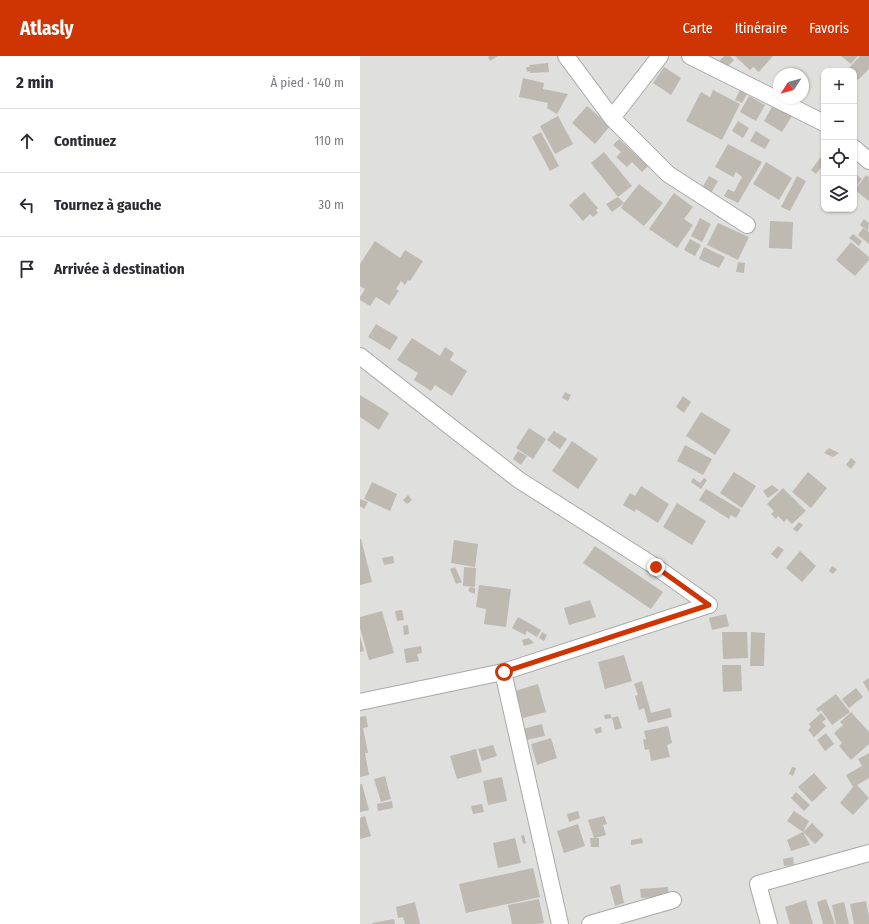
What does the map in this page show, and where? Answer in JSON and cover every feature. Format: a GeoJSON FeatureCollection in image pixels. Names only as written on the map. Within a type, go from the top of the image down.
{"type":"FeatureCollection","features":[{"type":"Feature","properties":{"kind":"street"},"geometry":{"type":"LineString","coordinates":[[566,56],[612,118],[668,174],[747,225]]}},
{"type":"Feature","properties":{"kind":"street"},"geometry":{"type":"LineString","coordinates":[[612,118],[660,56]]}},
{"type":"Feature","properties":{"kind":"street"},"geometry":{"type":"LineString","coordinates":[[690,56],[821,122]]}},
{"type":"Feature","properties":{"kind":"street"},"geometry":{"type":"LineString","coordinates":[[857,151],[869,161]]}},
{"type":"Feature","properties":{"kind":"street"},"geometry":{"type":"LineString","coordinates":[[360,356],[519,480],[656,567],[709,605],[504,672],[360,702]]}},
{"type":"Feature","properties":{"kind":"street"},"geometry":{"type":"LineString","coordinates":[[504,672],[560,924]]}},
{"type":"Feature","properties":{"kind":"street"},"geometry":{"type":"LineString","coordinates":[[769,924],[758,884],[869,853]]}},
{"type":"Feature","properties":{"kind":"street"},"geometry":{"type":"LineString","coordinates":[[590,924],[673,900]]}},
{"type":"Feature","properties":{"kind":"shaded area"},"geometry":{"type":"Polygon","coordinates":[[[360,56],[869,56],[869,924],[360,924],[360,56]]]}},
{"type":"Feature","properties":{"kind":"building"},"geometry":{"type":"Polygon","coordinates":[[[489,56],[498,56],[490,61],[489,56]]]}},
{"type":"Feature","properties":{"kind":"building"},"geometry":{"type":"Polygon","coordinates":[[[724,56],[730,56],[734,60],[727,67],[717,63],[724,56]]]}},
{"type":"Feature","properties":{"kind":"building"},"geometry":{"type":"Polygon","coordinates":[[[735,56],[773,56],[759,72],[753,67],[750,70],[735,56]]]}},
{"type":"Feature","properties":{"kind":"building"},"geometry":{"type":"Polygon","coordinates":[[[841,56],[858,56],[851,64],[841,56]]]}},
{"type":"Feature","properties":{"kind":"building"},"geometry":{"type":"Polygon","coordinates":[[[860,56],[869,56],[869,69],[858,80],[857,68],[849,68],[860,56]]]}},
{"type":"Feature","properties":{"kind":"building"},"geometry":{"type":"Polygon","coordinates":[[[548,63],[549,72],[527,72],[526,67],[530,67],[529,65],[548,63]]]}},
{"type":"Feature","properties":{"kind":"building"},"geometry":{"type":"Polygon","coordinates":[[[664,67],[681,78],[671,95],[653,83],[664,67]]]}},
{"type":"Feature","properties":{"kind":"building"},"geometry":{"type":"Polygon","coordinates":[[[523,78],[544,83],[543,89],[568,94],[557,114],[547,108],[548,103],[519,97],[523,78]]]}},
{"type":"Feature","properties":{"kind":"building"},"geometry":{"type":"Polygon","coordinates":[[[713,90],[740,104],[722,140],[686,121],[701,92],[710,97],[713,90]]]}},
{"type":"Feature","properties":{"kind":"building"},"geometry":{"type":"Polygon","coordinates":[[[740,90],[747,94],[742,103],[735,100],[740,90]]]}},
{"type":"Feature","properties":{"kind":"building"},"geometry":{"type":"Polygon","coordinates":[[[749,96],[765,105],[756,121],[740,112],[749,96]]]}},
{"type":"Feature","properties":{"kind":"building"},"geometry":{"type":"Polygon","coordinates":[[[773,105],[792,116],[782,132],[764,121],[773,105]]]}},
{"type":"Feature","properties":{"kind":"building"},"geometry":{"type":"Polygon","coordinates":[[[587,106],[610,126],[595,144],[572,123],[587,106]]]}},
{"type":"Feature","properties":{"kind":"building"},"geometry":{"type":"Polygon","coordinates":[[[558,116],[573,144],[555,154],[540,126],[558,116]]]}},
{"type":"Feature","properties":{"kind":"building"},"geometry":{"type":"Polygon","coordinates":[[[738,121],[749,128],[743,138],[732,131],[738,121]]]}},
{"type":"Feature","properties":{"kind":"building"},"geometry":{"type":"Polygon","coordinates":[[[756,131],[770,140],[765,149],[750,141],[756,131]]]}},
{"type":"Feature","properties":{"kind":"building"},"geometry":{"type":"Polygon","coordinates":[[[541,132],[559,166],[550,171],[532,137],[541,132]]]}},
{"type":"Feature","properties":{"kind":"building"},"geometry":{"type":"Polygon","coordinates":[[[619,139],[648,166],[642,172],[632,162],[627,167],[616,157],[621,152],[613,145],[619,139]]]}},
{"type":"Feature","properties":{"kind":"building"},"geometry":{"type":"Polygon","coordinates":[[[728,144],[762,162],[738,203],[724,196],[728,189],[734,192],[742,177],[736,172],[733,177],[715,167],[728,144]]]}},
{"type":"Feature","properties":{"kind":"building"},"geometry":{"type":"Polygon","coordinates":[[[604,152],[632,186],[618,197],[591,163],[604,152]]]}},
{"type":"Feature","properties":{"kind":"building"},"geometry":{"type":"Polygon","coordinates":[[[821,157],[821,167],[816,174],[811,170],[821,157]]]}},
{"type":"Feature","properties":{"kind":"building"},"geometry":{"type":"Polygon","coordinates":[[[766,162],[792,178],[779,200],[753,184],[766,162]]]}},
{"type":"Feature","properties":{"kind":"building"},"geometry":{"type":"Polygon","coordinates":[[[857,175],[862,179],[857,185],[857,175]]]}},
{"type":"Feature","properties":{"kind":"building"},"geometry":{"type":"Polygon","coordinates":[[[866,175],[869,177],[869,201],[857,192],[857,187],[866,175]]]}},
{"type":"Feature","properties":{"kind":"building"},"geometry":{"type":"Polygon","coordinates":[[[709,176],[718,181],[711,193],[702,188],[709,176]]]}},
{"type":"Feature","properties":{"kind":"building"},"geometry":{"type":"Polygon","coordinates":[[[797,176],[806,181],[790,211],[781,207],[797,176]]]}},
{"type":"Feature","properties":{"kind":"building"},"geometry":{"type":"Polygon","coordinates":[[[639,184],[663,203],[644,226],[621,208],[639,184]]]}},
{"type":"Feature","properties":{"kind":"building"},"geometry":{"type":"Polygon","coordinates":[[[584,192],[598,208],[596,210],[598,213],[593,217],[590,214],[583,221],[569,205],[584,192]]]}},
{"type":"Feature","properties":{"kind":"building"},"geometry":{"type":"Polygon","coordinates":[[[674,193],[693,207],[684,219],[693,225],[677,248],[649,229],[674,193]]]}},
{"type":"Feature","properties":{"kind":"building"},"geometry":{"type":"Polygon","coordinates":[[[618,197],[624,203],[612,212],[606,204],[618,197]]]}},
{"type":"Feature","properties":{"kind":"building"},"geometry":{"type":"Polygon","coordinates":[[[700,218],[711,224],[702,242],[691,236],[700,218]]]}},
{"type":"Feature","properties":{"kind":"building"},"geometry":{"type":"Polygon","coordinates":[[[864,219],[869,223],[868,231],[860,225],[864,219]]]}},
{"type":"Feature","properties":{"kind":"building"},"geometry":{"type":"Polygon","coordinates":[[[770,221],[793,222],[792,249],[769,248],[770,221]]]}},
{"type":"Feature","properties":{"kind":"building"},"geometry":{"type":"Polygon","coordinates":[[[718,223],[749,237],[738,260],[707,245],[718,223]]]}},
{"type":"Feature","properties":{"kind":"building"},"geometry":{"type":"Polygon","coordinates":[[[863,228],[869,232],[869,244],[858,235],[863,228]]]}},
{"type":"Feature","properties":{"kind":"building"},"geometry":{"type":"Polygon","coordinates":[[[853,234],[862,241],[859,246],[849,238],[853,234]]]}},
{"type":"Feature","properties":{"kind":"building"},"geometry":{"type":"Polygon","coordinates":[[[690,239],[701,245],[695,256],[684,250],[690,239]]]}},
{"type":"Feature","properties":{"kind":"building"},"geometry":{"type":"Polygon","coordinates":[[[375,241],[400,258],[405,250],[423,261],[410,281],[408,280],[405,285],[401,281],[396,289],[399,291],[389,305],[376,297],[370,306],[360,300],[360,297],[365,289],[360,286],[360,264],[375,241]]]}},
{"type":"Feature","properties":{"kind":"building"},"geometry":{"type":"Polygon","coordinates":[[[851,242],[869,257],[869,260],[855,276],[836,260],[851,242]]]}},
{"type":"Feature","properties":{"kind":"building"},"geometry":{"type":"Polygon","coordinates":[[[704,247],[725,257],[719,268],[699,259],[704,247]]]}},
{"type":"Feature","properties":{"kind":"building"},"geometry":{"type":"Polygon","coordinates":[[[738,262],[745,263],[744,273],[736,272],[738,262]]]}},
{"type":"Feature","properties":{"kind":"building"},"geometry":{"type":"Polygon","coordinates":[[[376,324],[398,337],[390,350],[368,337],[376,324]]]}},
{"type":"Feature","properties":{"kind":"building"},"geometry":{"type":"Polygon","coordinates":[[[412,338],[440,356],[445,347],[454,353],[450,360],[467,371],[452,396],[435,385],[431,391],[414,380],[418,373],[397,360],[412,338]]]}},
{"type":"Feature","properties":{"kind":"building"},"geometry":{"type":"Polygon","coordinates":[[[565,392],[571,395],[568,401],[562,398],[565,392]]]}},
{"type":"Feature","properties":{"kind":"building"},"geometry":{"type":"Polygon","coordinates":[[[360,395],[389,413],[379,430],[360,417],[360,395]]]}},
{"type":"Feature","properties":{"kind":"building"},"geometry":{"type":"Polygon","coordinates":[[[683,396],[691,402],[684,413],[676,407],[683,396]]]}},
{"type":"Feature","properties":{"kind":"building"},"geometry":{"type":"Polygon","coordinates":[[[701,412],[731,430],[715,455],[686,436],[701,412]]]}},
{"type":"Feature","properties":{"kind":"building"},"geometry":{"type":"Polygon","coordinates":[[[529,428],[546,439],[533,459],[516,448],[529,428]]]}},
{"type":"Feature","properties":{"kind":"building"},"geometry":{"type":"Polygon","coordinates":[[[554,431],[567,439],[560,449],[547,440],[554,431]]]}},
{"type":"Feature","properties":{"kind":"building"},"geometry":{"type":"Polygon","coordinates":[[[572,441],[598,459],[578,489],[552,471],[572,441]]]}},
{"type":"Feature","properties":{"kind":"building"},"geometry":{"type":"Polygon","coordinates":[[[685,445],[712,459],[703,475],[677,461],[685,445]]]}},
{"type":"Feature","properties":{"kind":"building"},"geometry":{"type":"Polygon","coordinates":[[[829,448],[839,453],[833,457],[824,453],[829,448]]]}},
{"type":"Feature","properties":{"kind":"building"},"geometry":{"type":"Polygon","coordinates":[[[518,451],[527,456],[521,465],[513,459],[518,451]]]}},
{"type":"Feature","properties":{"kind":"building"},"geometry":{"type":"Polygon","coordinates":[[[851,458],[856,462],[851,469],[846,465],[851,458]]]}},
{"type":"Feature","properties":{"kind":"building"},"geometry":{"type":"Polygon","coordinates":[[[734,472],[756,486],[742,508],[720,493],[734,472]]]}},
{"type":"Feature","properties":{"kind":"building"},"geometry":{"type":"Polygon","coordinates":[[[808,472],[827,488],[811,508],[792,492],[808,472]]]}},
{"type":"Feature","properties":{"kind":"building"},"geometry":{"type":"Polygon","coordinates":[[[693,478],[700,483],[704,478],[707,480],[701,489],[691,482],[693,478]]]}},
{"type":"Feature","properties":{"kind":"building"},"geometry":{"type":"Polygon","coordinates":[[[372,482],[397,494],[390,511],[364,499],[372,482]]]}},
{"type":"Feature","properties":{"kind":"building"},"geometry":{"type":"Polygon","coordinates":[[[772,485],[779,490],[768,498],[763,491],[772,485]]]}},
{"type":"Feature","properties":{"kind":"building"},"geometry":{"type":"Polygon","coordinates":[[[641,486],[669,504],[658,523],[636,509],[635,512],[623,505],[630,493],[635,496],[641,486]]]}},
{"type":"Feature","properties":{"kind":"building"},"geometry":{"type":"Polygon","coordinates":[[[783,488],[806,511],[792,524],[787,519],[784,522],[778,516],[776,519],[771,514],[774,511],[767,504],[783,488]]]}},
{"type":"Feature","properties":{"kind":"building"},"geometry":{"type":"Polygon","coordinates":[[[706,489],[741,510],[736,518],[731,515],[729,519],[699,500],[706,489]]]}},
{"type":"Feature","properties":{"kind":"building"},"geometry":{"type":"Polygon","coordinates":[[[408,495],[412,500],[407,504],[403,500],[408,495]]]}},
{"type":"Feature","properties":{"kind":"building"},"geometry":{"type":"Polygon","coordinates":[[[360,499],[368,502],[364,509],[360,506],[360,499]]]}},
{"type":"Feature","properties":{"kind":"building"},"geometry":{"type":"Polygon","coordinates":[[[677,503],[706,521],[692,545],[663,527],[677,503]]]}},
{"type":"Feature","properties":{"kind":"building"},"geometry":{"type":"Polygon","coordinates":[[[799,522],[803,525],[797,532],[793,529],[799,522]]]}},
{"type":"Feature","properties":{"kind":"building"},"geometry":{"type":"Polygon","coordinates":[[[360,539],[372,582],[360,585],[360,539]]]}},
{"type":"Feature","properties":{"kind":"building"},"geometry":{"type":"Polygon","coordinates":[[[454,540],[478,544],[475,567],[451,563],[454,540]]]}},
{"type":"Feature","properties":{"kind":"building"},"geometry":{"type":"Polygon","coordinates":[[[595,546],[663,592],[651,609],[583,563],[595,546]]]}},
{"type":"Feature","properties":{"kind":"building"},"geometry":{"type":"Polygon","coordinates":[[[778,546],[784,550],[777,559],[771,554],[778,546]]]}},
{"type":"Feature","properties":{"kind":"building"},"geometry":{"type":"Polygon","coordinates":[[[800,551],[816,566],[802,582],[786,568],[800,551]]]}},
{"type":"Feature","properties":{"kind":"building"},"geometry":{"type":"Polygon","coordinates":[[[393,556],[394,563],[384,565],[382,558],[393,556]]]}},
{"type":"Feature","properties":{"kind":"building"},"geometry":{"type":"Polygon","coordinates":[[[832,566],[837,569],[833,574],[829,571],[832,566]]]}},
{"type":"Feature","properties":{"kind":"building"},"geometry":{"type":"Polygon","coordinates":[[[455,567],[462,582],[456,584],[450,569],[455,567]]]}},
{"type":"Feature","properties":{"kind":"building"},"geometry":{"type":"Polygon","coordinates":[[[464,567],[476,568],[475,587],[463,586],[464,567]]]}},
{"type":"Feature","properties":{"kind":"building"},"geometry":{"type":"Polygon","coordinates":[[[479,585],[511,589],[506,627],[484,624],[486,609],[476,607],[479,585]]]}},
{"type":"Feature","properties":{"kind":"building"},"geometry":{"type":"Polygon","coordinates":[[[470,587],[475,588],[475,594],[468,591],[470,587]]]}},
{"type":"Feature","properties":{"kind":"building"},"geometry":{"type":"Polygon","coordinates":[[[590,600],[596,617],[569,625],[564,608],[590,600]]]}},
{"type":"Feature","properties":{"kind":"building"},"geometry":{"type":"Polygon","coordinates":[[[402,610],[404,620],[397,621],[395,611],[402,610]]]}},
{"type":"Feature","properties":{"kind":"building"},"geometry":{"type":"Polygon","coordinates":[[[382,611],[394,653],[369,660],[360,628],[360,617],[382,611]]]}},
{"type":"Feature","properties":{"kind":"building"},"geometry":{"type":"Polygon","coordinates":[[[726,614],[729,626],[712,630],[709,618],[726,614]]]}},
{"type":"Feature","properties":{"kind":"building"},"geometry":{"type":"Polygon","coordinates":[[[518,617],[541,630],[537,637],[527,631],[525,635],[512,628],[518,617]]]}},
{"type":"Feature","properties":{"kind":"building"},"geometry":{"type":"Polygon","coordinates":[[[408,625],[409,634],[404,635],[403,626],[408,625]]]}},
{"type":"Feature","properties":{"kind":"building"},"geometry":{"type":"Polygon","coordinates":[[[542,632],[547,635],[544,641],[539,638],[542,632]]]}},
{"type":"Feature","properties":{"kind":"building"},"geometry":{"type":"Polygon","coordinates":[[[722,632],[747,632],[748,658],[723,659],[722,632]]]}},
{"type":"Feature","properties":{"kind":"building"},"geometry":{"type":"Polygon","coordinates":[[[751,632],[765,633],[764,666],[750,666],[751,632]]]}},
{"type":"Feature","properties":{"kind":"building"},"geometry":{"type":"Polygon","coordinates":[[[360,636],[364,651],[360,652],[360,636]]]}},
{"type":"Feature","properties":{"kind":"building"},"geometry":{"type":"Polygon","coordinates":[[[529,638],[534,643],[524,646],[522,640],[529,638]]]}},
{"type":"Feature","properties":{"kind":"building"},"geometry":{"type":"Polygon","coordinates":[[[421,646],[422,653],[417,654],[419,661],[406,663],[404,649],[421,646]]]}},
{"type":"Feature","properties":{"kind":"building"},"geometry":{"type":"Polygon","coordinates":[[[624,655],[632,681],[605,689],[598,662],[624,655]]]}},
{"type":"Feature","properties":{"kind":"building"},"geometry":{"type":"Polygon","coordinates":[[[722,665],[741,665],[742,691],[723,692],[722,665]]]}},
{"type":"Feature","properties":{"kind":"building"},"geometry":{"type":"Polygon","coordinates":[[[869,678],[869,692],[863,682],[869,678]]]}},
{"type":"Feature","properties":{"kind":"building"},"geometry":{"type":"Polygon","coordinates":[[[642,681],[651,713],[670,708],[672,717],[648,723],[644,708],[639,710],[635,696],[638,695],[634,684],[642,681]]]}},
{"type":"Feature","properties":{"kind":"building"},"geometry":{"type":"Polygon","coordinates":[[[538,684],[546,712],[523,718],[515,691],[538,684]]]}},
{"type":"Feature","properties":{"kind":"building"},"geometry":{"type":"Polygon","coordinates":[[[856,688],[863,697],[849,708],[842,699],[856,688]]]}},
{"type":"Feature","properties":{"kind":"building"},"geometry":{"type":"Polygon","coordinates":[[[836,694],[850,712],[832,725],[821,710],[818,712],[816,709],[836,694]]]}},
{"type":"Feature","properties":{"kind":"building"},"geometry":{"type":"Polygon","coordinates":[[[851,712],[869,732],[869,744],[851,760],[839,746],[842,743],[834,733],[843,725],[840,722],[851,712]]]}},
{"type":"Feature","properties":{"kind":"building"},"geometry":{"type":"Polygon","coordinates":[[[821,713],[826,719],[822,722],[826,726],[814,737],[808,730],[811,727],[809,724],[821,713]]]}},
{"type":"Feature","properties":{"kind":"building"},"geometry":{"type":"Polygon","coordinates":[[[610,714],[612,718],[605,719],[604,715],[610,714]]]}},
{"type":"Feature","properties":{"kind":"building"},"geometry":{"type":"Polygon","coordinates":[[[366,716],[368,727],[363,728],[368,753],[365,753],[369,775],[360,777],[360,717],[366,716]]]}},
{"type":"Feature","properties":{"kind":"building"},"geometry":{"type":"Polygon","coordinates":[[[618,716],[622,728],[615,730],[612,718],[618,716]]]}},
{"type":"Feature","properties":{"kind":"building"},"geometry":{"type":"Polygon","coordinates":[[[542,724],[545,736],[521,741],[519,730],[542,724]]]}},
{"type":"Feature","properties":{"kind":"building"},"geometry":{"type":"Polygon","coordinates":[[[668,726],[672,743],[667,745],[670,757],[651,761],[649,749],[645,750],[643,740],[646,739],[644,731],[668,726]]]}},
{"type":"Feature","properties":{"kind":"building"},"geometry":{"type":"Polygon","coordinates":[[[601,727],[602,732],[596,734],[594,729],[601,727]]]}},
{"type":"Feature","properties":{"kind":"building"},"geometry":{"type":"Polygon","coordinates":[[[826,733],[834,744],[825,751],[817,740],[826,733]]]}},
{"type":"Feature","properties":{"kind":"building"},"geometry":{"type":"Polygon","coordinates":[[[551,738],[557,758],[537,765],[531,744],[551,738]]]}},
{"type":"Feature","properties":{"kind":"building"},"geometry":{"type":"Polygon","coordinates":[[[493,745],[497,756],[482,761],[478,749],[493,745]]]}},
{"type":"Feature","properties":{"kind":"building"},"geometry":{"type":"Polygon","coordinates":[[[476,749],[482,772],[457,779],[450,756],[476,749]]]}},
{"type":"Feature","properties":{"kind":"building"},"geometry":{"type":"Polygon","coordinates":[[[869,753],[869,778],[857,785],[869,798],[853,815],[840,803],[853,787],[846,775],[862,766],[858,759],[869,753]]]}},
{"type":"Feature","properties":{"kind":"building"},"geometry":{"type":"Polygon","coordinates":[[[792,767],[796,768],[793,776],[789,774],[792,767]]]}},
{"type":"Feature","properties":{"kind":"building"},"geometry":{"type":"Polygon","coordinates":[[[814,773],[827,788],[812,802],[798,787],[814,773]]]}},
{"type":"Feature","properties":{"kind":"building"},"geometry":{"type":"Polygon","coordinates":[[[385,776],[391,799],[381,802],[374,779],[385,776]]]}},
{"type":"Feature","properties":{"kind":"building"},"geometry":{"type":"Polygon","coordinates":[[[502,777],[507,801],[488,805],[483,781],[502,777]]]}},
{"type":"Feature","properties":{"kind":"building"},"geometry":{"type":"Polygon","coordinates":[[[360,784],[362,784],[369,810],[360,812],[360,784]]]}},
{"type":"Feature","properties":{"kind":"building"},"geometry":{"type":"Polygon","coordinates":[[[796,792],[810,805],[804,811],[791,798],[796,792]]]}},
{"type":"Feature","properties":{"kind":"building"},"geometry":{"type":"Polygon","coordinates":[[[392,801],[393,808],[378,811],[377,804],[392,801]]]}},
{"type":"Feature","properties":{"kind":"building"},"geometry":{"type":"Polygon","coordinates":[[[482,804],[484,812],[473,814],[471,806],[482,804]]]}},
{"type":"Feature","properties":{"kind":"building"},"geometry":{"type":"Polygon","coordinates":[[[578,811],[580,818],[569,822],[567,814],[578,811]]]}},
{"type":"Feature","properties":{"kind":"building"},"geometry":{"type":"Polygon","coordinates":[[[794,811],[809,821],[803,832],[787,821],[794,811]]]}},
{"type":"Feature","properties":{"kind":"building"},"geometry":{"type":"Polygon","coordinates":[[[365,816],[371,836],[360,839],[360,818],[365,816]]]}},
{"type":"Feature","properties":{"kind":"building"},"geometry":{"type":"Polygon","coordinates":[[[604,816],[607,824],[603,825],[606,835],[595,838],[599,838],[599,847],[591,847],[590,838],[594,838],[588,820],[604,816]]]}},
{"type":"Feature","properties":{"kind":"building"},"geometry":{"type":"Polygon","coordinates":[[[812,823],[824,835],[815,844],[803,832],[812,823]]]}},
{"type":"Feature","properties":{"kind":"building"},"geometry":{"type":"Polygon","coordinates":[[[578,824],[585,846],[564,853],[557,831],[578,824]]]}},
{"type":"Feature","properties":{"kind":"building"},"geometry":{"type":"Polygon","coordinates":[[[803,832],[810,845],[791,851],[787,840],[803,832]]]}},
{"type":"Feature","properties":{"kind":"building"},"geometry":{"type":"Polygon","coordinates":[[[524,835],[526,843],[523,844],[521,836],[524,835]]]}},
{"type":"Feature","properties":{"kind":"building"},"geometry":{"type":"Polygon","coordinates":[[[515,838],[521,863],[498,868],[493,843],[515,838]]]}},
{"type":"Feature","properties":{"kind":"building"},"geometry":{"type":"Polygon","coordinates":[[[642,838],[643,843],[631,845],[631,840],[642,838]]]}},
{"type":"Feature","properties":{"kind":"building"},"geometry":{"type":"Polygon","coordinates":[[[793,857],[794,865],[784,866],[783,859],[793,857]]]}},
{"type":"Feature","properties":{"kind":"building"},"geometry":{"type":"Polygon","coordinates":[[[533,868],[540,897],[466,913],[459,884],[533,868]]]}},
{"type":"Feature","properties":{"kind":"building"},"geometry":{"type":"Polygon","coordinates":[[[620,884],[624,903],[615,906],[610,887],[620,884]]]}},
{"type":"Feature","properties":{"kind":"building"},"geometry":{"type":"Polygon","coordinates":[[[668,887],[669,896],[641,898],[640,889],[668,887]]]}},
{"type":"Feature","properties":{"kind":"building"},"geometry":{"type":"Polygon","coordinates":[[[539,899],[544,923],[512,924],[508,905],[539,899]]]}},
{"type":"Feature","properties":{"kind":"building"},"geometry":{"type":"Polygon","coordinates":[[[826,899],[835,924],[823,924],[817,902],[826,899]]]}},
{"type":"Feature","properties":{"kind":"building"},"geometry":{"type":"Polygon","coordinates":[[[806,900],[813,924],[790,924],[785,907],[806,900]]]}},
{"type":"Feature","properties":{"kind":"building"},"geometry":{"type":"Polygon","coordinates":[[[866,901],[869,924],[854,924],[850,904],[866,901]]]}},
{"type":"Feature","properties":{"kind":"building"},"geometry":{"type":"Polygon","coordinates":[[[415,902],[420,924],[405,924],[403,917],[398,918],[396,907],[415,902]]]}},
{"type":"Feature","properties":{"kind":"building"},"geometry":{"type":"Polygon","coordinates":[[[844,902],[849,924],[836,924],[832,905],[844,902]]]}},
{"type":"Feature","properties":{"kind":"building"},"geometry":{"type":"Polygon","coordinates":[[[394,919],[395,924],[372,923],[394,919]]]}},
{"type":"Feature","properties":{"kind":"route"},"geometry":{"type":"LineString","coordinates":[[504,672],[709,605],[656,567]]}}]}
